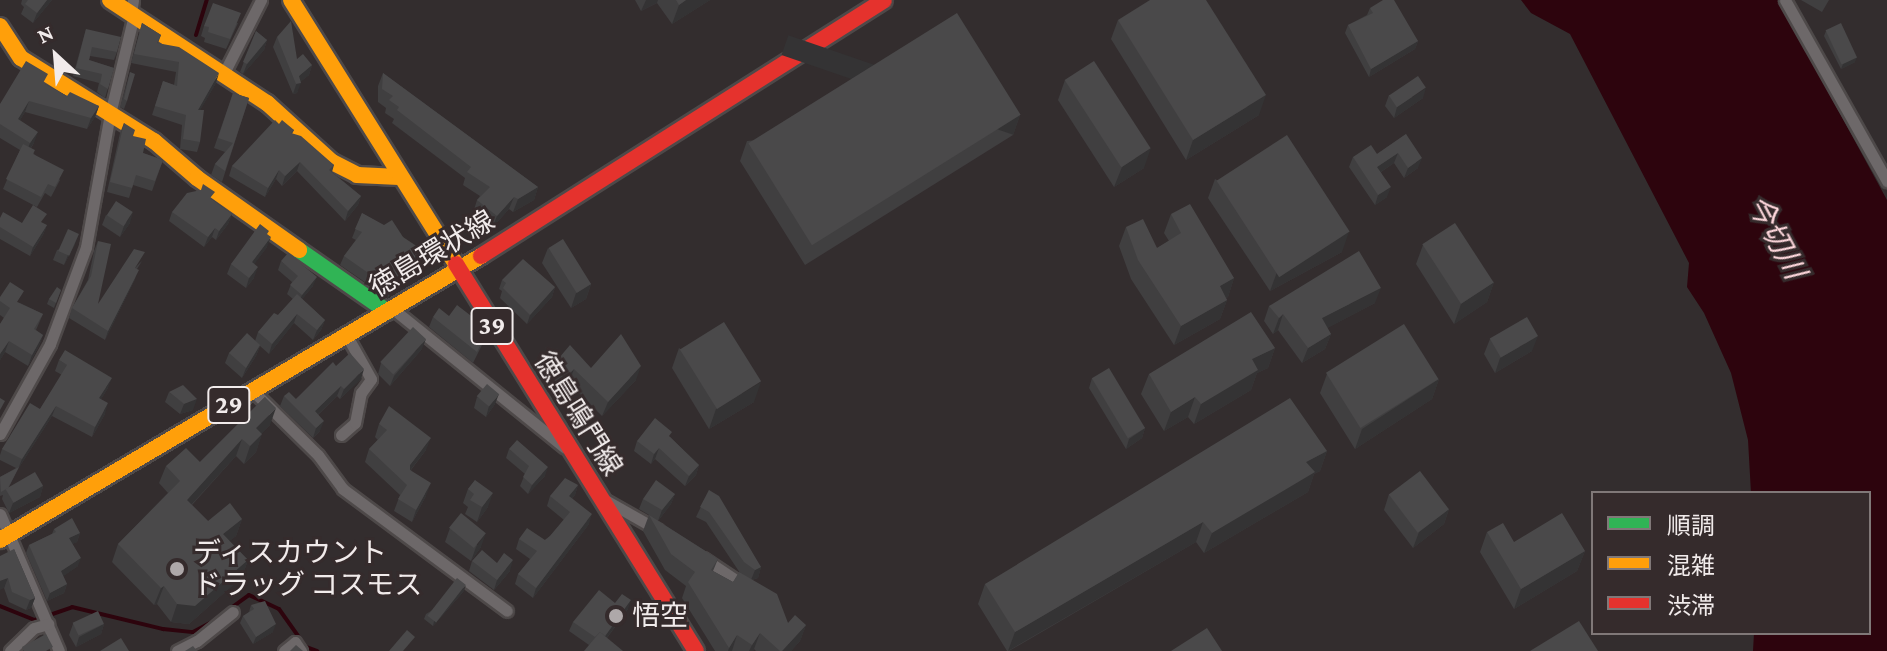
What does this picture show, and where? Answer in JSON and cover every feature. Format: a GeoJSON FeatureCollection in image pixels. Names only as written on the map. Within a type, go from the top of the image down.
{"type":"FeatureCollection","features":[{"type":"Feature","properties":{"kind":"main road"},"geometry":{"type":"LineString","coordinates":[[110,0],[133,9],[267,103],[332,162],[368,177],[399,177]]}},
{"type":"Feature","properties":{"kind":"main road","name":"徳島鳴門線"},"geometry":{"type":"LineString","coordinates":[[291,0],[696,651]]}},
{"type":"Feature","properties":{"kind":"main road","name":"徳島環状線"},"geometry":{"type":"LineString","coordinates":[[6,536],[458,271],[884,0]]}},
{"type":"Feature","properties":{"kind":"main road"},"geometry":{"type":"LineString","coordinates":[[0,26],[21,58],[154,141],[197,178],[391,310]]}},
{"type":"Feature","properties":{"kind":"street"},"geometry":{"type":"LineString","coordinates":[[224,73],[261,0]]}},
{"type":"Feature","properties":{"kind":"street"},"geometry":{"type":"LineString","coordinates":[[1785,0],[1887,181]]}},
{"type":"Feature","properties":{"kind":"street"},"geometry":{"type":"LineString","coordinates":[[0,434],[50,344],[86,247],[133,9]]}},
{"type":"Feature","properties":{"kind":"street"},"geometry":{"type":"LineString","coordinates":[[391,310],[572,453]]}},
{"type":"Feature","properties":{"kind":"street"},"geometry":{"type":"LineString","coordinates":[[341,435],[355,423],[361,393],[371,379],[347,336]]}},
{"type":"Feature","properties":{"kind":"street"},"geometry":{"type":"LineString","coordinates":[[253,391],[318,455],[343,489],[507,611]]}},
{"type":"Feature","properties":{"kind":"street"},"geometry":{"type":"LineString","coordinates":[[599,496],[672,538]]}},
{"type":"Feature","properties":{"kind":"street"},"geometry":{"type":"LineString","coordinates":[[0,514],[6,536],[59,651]]}},
{"type":"Feature","properties":{"kind":"street"},"geometry":{"type":"LineString","coordinates":[[696,553],[755,593]]}},
{"type":"Feature","properties":{"kind":"street"},"geometry":{"type":"LineString","coordinates":[[177,651],[197,641],[233,612]]}},
{"type":"Feature","properties":{"kind":"street"},"geometry":{"type":"LineString","coordinates":[[10,651],[34,628],[48,624]]}},
{"type":"Feature","properties":{"kind":"street"},"geometry":{"type":"LineString","coordinates":[[284,651],[295,642],[301,651]]}},
{"type":"Feature","properties":{"kind":"water","name":"今切川"},"geometry":{"type":"Polygon","coordinates":[[[1521,0],[1778,0],[1887,200],[1887,651],[1753,651],[1754,635],[1871,635],[1871,491],[1751,491],[1748,440],[1731,373],[1704,313],[1687,287],[1689,263],[1570,34],[1531,13],[1521,0]]]}},
{"type":"Feature","properties":{"kind":"building"},"geometry":{"type":"Polygon","coordinates":[[[28,0],[47,0],[37,13],[25,4],[28,0]]]}},
{"type":"Feature","properties":{"kind":"building"},"geometry":{"type":"Polygon","coordinates":[[[1150,0],[1206,0],[1266,95],[1193,140],[1118,20],[1150,0]]]}},
{"type":"Feature","properties":{"kind":"building"},"geometry":{"type":"Polygon","coordinates":[[[1383,0],[1394,0],[1418,41],[1371,69],[1348,25],[1373,13],[1370,8],[1383,0]]]}},
{"type":"Feature","properties":{"kind":"building"},"geometry":{"type":"Polygon","coordinates":[[[213,3],[241,13],[230,39],[208,32],[209,27],[204,26],[213,3]]]}},
{"type":"Feature","properties":{"kind":"building"},"geometry":{"type":"Polygon","coordinates":[[[957,13],[1021,115],[812,245],[748,143],[957,13]]]}},
{"type":"Feature","properties":{"kind":"building"},"geometry":{"type":"Polygon","coordinates":[[[291,21],[297,59],[303,54],[312,65],[299,76],[301,83],[296,84],[277,37],[291,21]]]}},
{"type":"Feature","properties":{"kind":"building"},"geometry":{"type":"Polygon","coordinates":[[[142,23],[161,35],[157,43],[179,47],[219,73],[198,110],[204,110],[200,142],[183,139],[186,115],[155,106],[163,81],[177,86],[179,62],[134,54],[142,23]]]}},
{"type":"Feature","properties":{"kind":"building"},"geometry":{"type":"Polygon","coordinates":[[[1841,23],[1857,57],[1842,65],[1826,30],[1841,23]]]}},
{"type":"Feature","properties":{"kind":"building"},"geometry":{"type":"Polygon","coordinates":[[[86,29],[121,37],[117,52],[92,47],[89,60],[114,68],[108,89],[100,84],[102,74],[76,68],[86,29]]]}},
{"type":"Feature","properties":{"kind":"building"},"geometry":{"type":"Polygon","coordinates":[[[256,31],[267,40],[247,64],[243,62],[256,31]]]}},
{"type":"Feature","properties":{"kind":"building"},"geometry":{"type":"Polygon","coordinates":[[[26,61],[48,74],[43,83],[67,96],[70,92],[99,106],[91,118],[29,101],[18,119],[38,132],[30,143],[0,124],[0,104],[26,61]]]}},
{"type":"Feature","properties":{"kind":"building"},"geometry":{"type":"Polygon","coordinates":[[[1094,61],[1151,148],[1121,167],[1065,80],[1094,61]]]}},
{"type":"Feature","properties":{"kind":"building"},"geometry":{"type":"Polygon","coordinates":[[[130,72],[135,74],[127,101],[124,99],[130,72]]]}},
{"type":"Feature","properties":{"kind":"building"},"geometry":{"type":"Polygon","coordinates":[[[383,73],[538,187],[518,199],[514,197],[497,216],[477,200],[490,187],[467,172],[471,167],[397,110],[399,107],[389,100],[393,96],[382,89],[383,73]]]}},
{"type":"Feature","properties":{"kind":"building"},"geometry":{"type":"Polygon","coordinates":[[[1418,76],[1426,88],[1397,107],[1389,96],[1418,76]]]}},
{"type":"Feature","properties":{"kind":"building"},"geometry":{"type":"Polygon","coordinates":[[[233,93],[249,98],[225,171],[215,164],[233,143],[218,138],[233,93]]]}},
{"type":"Feature","properties":{"kind":"building"},"geometry":{"type":"Polygon","coordinates":[[[275,120],[279,124],[282,120],[294,130],[291,133],[301,136],[334,165],[329,170],[361,196],[348,211],[300,162],[285,176],[279,170],[268,188],[232,166],[275,120]]]}},
{"type":"Feature","properties":{"kind":"building"},"geometry":{"type":"Polygon","coordinates":[[[124,123],[135,130],[133,136],[146,139],[143,153],[163,160],[155,181],[136,175],[132,188],[110,182],[124,123]]]}},
{"type":"Feature","properties":{"kind":"building"},"geometry":{"type":"Polygon","coordinates":[[[1406,134],[1422,158],[1408,168],[1398,153],[1377,167],[1391,187],[1378,195],[1353,157],[1371,145],[1377,154],[1406,134]]]}},
{"type":"Feature","properties":{"kind":"building"},"geometry":{"type":"Polygon","coordinates":[[[1287,135],[1350,231],[1279,277],[1217,181],[1287,135]]]}},
{"type":"Feature","properties":{"kind":"building"},"geometry":{"type":"Polygon","coordinates":[[[23,144],[35,150],[33,154],[64,170],[55,187],[48,184],[41,197],[6,179],[23,144]]]}},
{"type":"Feature","properties":{"kind":"building"},"geometry":{"type":"Polygon","coordinates":[[[203,184],[215,192],[210,198],[232,214],[219,231],[215,228],[208,237],[172,212],[187,193],[201,190],[203,184]]]}},
{"type":"Feature","properties":{"kind":"building"},"geometry":{"type":"Polygon","coordinates":[[[116,201],[133,212],[124,226],[107,215],[116,201]]]}},
{"type":"Feature","properties":{"kind":"building"},"geometry":{"type":"Polygon","coordinates":[[[1190,204],[1234,278],[1220,286],[1227,300],[1181,326],[1138,260],[1126,227],[1143,219],[1157,248],[1181,233],[1171,214],[1190,204]]]}},
{"type":"Feature","properties":{"kind":"building"},"geometry":{"type":"Polygon","coordinates":[[[33,205],[47,214],[41,222],[47,225],[33,247],[0,227],[0,218],[3,212],[22,223],[33,205]]]}},
{"type":"Feature","properties":{"kind":"building"},"geometry":{"type":"Polygon","coordinates":[[[362,213],[384,225],[392,220],[403,237],[421,249],[391,289],[344,256],[362,232],[355,229],[362,213]]]}},
{"type":"Feature","properties":{"kind":"building"},"geometry":{"type":"Polygon","coordinates":[[[1455,223],[1494,283],[1461,304],[1422,244],[1455,223]]]}},
{"type":"Feature","properties":{"kind":"building"},"geometry":{"type":"Polygon","coordinates":[[[260,224],[271,237],[252,262],[258,267],[249,278],[231,264],[260,224]]]}},
{"type":"Feature","properties":{"kind":"building"},"geometry":{"type":"Polygon","coordinates":[[[68,229],[79,234],[69,256],[58,251],[68,229]]]}},
{"type":"Feature","properties":{"kind":"building"},"geometry":{"type":"Polygon","coordinates":[[[563,239],[591,284],[577,293],[549,248],[563,239]]]}},
{"type":"Feature","properties":{"kind":"building"},"geometry":{"type":"Polygon","coordinates":[[[98,241],[111,244],[98,304],[134,249],[145,252],[108,331],[72,308],[91,276],[98,241]]]}},
{"type":"Feature","properties":{"kind":"building"},"geometry":{"type":"Polygon","coordinates":[[[1359,251],[1381,288],[1322,318],[1331,334],[1308,348],[1283,314],[1279,318],[1269,306],[1359,251]]]}},
{"type":"Feature","properties":{"kind":"building"},"geometry":{"type":"Polygon","coordinates":[[[288,253],[317,277],[302,295],[290,285],[298,276],[281,261],[288,253]]]}},
{"type":"Feature","properties":{"kind":"building"},"geometry":{"type":"Polygon","coordinates":[[[523,259],[555,287],[530,315],[503,288],[506,283],[502,280],[523,259]]]}},
{"type":"Feature","properties":{"kind":"building"},"geometry":{"type":"Polygon","coordinates":[[[10,282],[24,291],[17,302],[43,314],[34,329],[43,335],[32,355],[9,341],[0,354],[0,324],[10,308],[0,301],[0,297],[10,282]]]}},
{"type":"Feature","properties":{"kind":"building"},"geometry":{"type":"Polygon","coordinates":[[[57,287],[61,290],[56,303],[49,299],[57,287]]]}},
{"type":"Feature","properties":{"kind":"building"},"geometry":{"type":"Polygon","coordinates":[[[297,294],[325,320],[317,330],[297,314],[272,344],[258,332],[274,313],[278,315],[297,294]]]}},
{"type":"Feature","properties":{"kind":"building"},"geometry":{"type":"Polygon","coordinates":[[[457,305],[488,329],[477,352],[433,317],[439,308],[449,316],[457,305]]]}},
{"type":"Feature","properties":{"kind":"building"},"geometry":{"type":"Polygon","coordinates":[[[1251,312],[1275,348],[1252,359],[1258,370],[1201,404],[1195,397],[1171,412],[1149,374],[1251,312]]]}},
{"type":"Feature","properties":{"kind":"building"},"geometry":{"type":"Polygon","coordinates":[[[1527,317],[1538,336],[1501,358],[1490,338],[1527,317]]]}},
{"type":"Feature","properties":{"kind":"building"},"geometry":{"type":"Polygon","coordinates":[[[724,322],[761,381],[717,409],[680,350],[724,322]]]}},
{"type":"Feature","properties":{"kind":"building"},"geometry":{"type":"Polygon","coordinates":[[[1404,324],[1438,379],[1360,428],[1326,373],[1404,324]]]}},
{"type":"Feature","properties":{"kind":"building"},"geometry":{"type":"Polygon","coordinates":[[[413,327],[426,339],[393,374],[380,362],[413,327]]]}},
{"type":"Feature","properties":{"kind":"building"},"geometry":{"type":"Polygon","coordinates":[[[247,333],[260,345],[246,368],[229,353],[247,333]]]}},
{"type":"Feature","properties":{"kind":"building"},"geometry":{"type":"Polygon","coordinates":[[[621,334],[641,366],[608,402],[574,369],[566,377],[553,365],[570,345],[591,368],[621,334]]]}},
{"type":"Feature","properties":{"kind":"building"},"geometry":{"type":"Polygon","coordinates":[[[65,350],[112,378],[99,398],[108,403],[95,427],[56,406],[22,459],[2,449],[30,403],[40,409],[67,365],[59,360],[65,350]]]}},
{"type":"Feature","properties":{"kind":"building"},"geometry":{"type":"Polygon","coordinates":[[[350,353],[364,369],[315,411],[324,421],[316,428],[284,396],[289,392],[296,399],[333,362],[336,366],[350,353]]]}},
{"type":"Feature","properties":{"kind":"building"},"geometry":{"type":"Polygon","coordinates":[[[1109,368],[1145,428],[1128,438],[1092,378],[1109,368]]]}},
{"type":"Feature","properties":{"kind":"building"},"geometry":{"type":"Polygon","coordinates":[[[487,384],[499,394],[489,407],[477,396],[487,384]]]}},
{"type":"Feature","properties":{"kind":"building"},"geometry":{"type":"Polygon","coordinates":[[[183,385],[197,399],[184,404],[169,392],[183,385]]]}},
{"type":"Feature","properties":{"kind":"building"},"geometry":{"type":"Polygon","coordinates":[[[265,397],[276,408],[256,428],[262,434],[250,446],[242,439],[187,500],[208,521],[230,503],[242,519],[223,534],[248,560],[195,606],[177,604],[164,586],[161,588],[118,544],[180,481],[166,466],[186,448],[200,462],[265,397]]]}},
{"type":"Feature","properties":{"kind":"building"},"geometry":{"type":"Polygon","coordinates":[[[1290,398],[1327,451],[1306,462],[1315,472],[1212,533],[1203,522],[1015,632],[985,584],[1290,398]]]}},
{"type":"Feature","properties":{"kind":"building"},"geometry":{"type":"Polygon","coordinates":[[[389,406],[431,438],[410,465],[410,470],[431,483],[416,510],[398,499],[407,485],[369,449],[387,430],[379,424],[389,406]]]}},
{"type":"Feature","properties":{"kind":"building"},"geometry":{"type":"Polygon","coordinates":[[[655,418],[672,432],[669,436],[699,465],[689,476],[659,448],[654,454],[637,441],[655,418]]]}},
{"type":"Feature","properties":{"kind":"building"},"geometry":{"type":"Polygon","coordinates":[[[517,440],[548,467],[532,485],[523,477],[529,466],[509,449],[517,440]]]}},
{"type":"Feature","properties":{"kind":"building"},"geometry":{"type":"Polygon","coordinates":[[[19,467],[8,488],[1,492],[0,477],[19,467]]]}},
{"type":"Feature","properties":{"kind":"building"},"geometry":{"type":"Polygon","coordinates":[[[1420,471],[1449,509],[1418,533],[1389,494],[1420,471]]]}},
{"type":"Feature","properties":{"kind":"building"},"geometry":{"type":"Polygon","coordinates":[[[35,472],[43,486],[14,503],[6,489],[35,472]]]}},
{"type":"Feature","properties":{"kind":"building"},"geometry":{"type":"Polygon","coordinates":[[[565,478],[578,485],[569,496],[592,514],[536,588],[518,574],[537,551],[519,539],[527,528],[545,540],[570,512],[550,496],[565,478]]]}},
{"type":"Feature","properties":{"kind":"building"},"geometry":{"type":"Polygon","coordinates":[[[475,480],[493,493],[482,507],[470,500],[474,494],[468,489],[475,480]]]}},
{"type":"Feature","properties":{"kind":"building"},"geometry":{"type":"Polygon","coordinates":[[[656,480],[675,494],[662,510],[643,499],[656,480]]]}},
{"type":"Feature","properties":{"kind":"building"},"geometry":{"type":"Polygon","coordinates":[[[709,490],[719,496],[761,567],[755,570],[744,562],[709,512],[700,507],[709,490]]]}},
{"type":"Feature","properties":{"kind":"building"},"geometry":{"type":"Polygon","coordinates":[[[461,513],[486,533],[474,548],[449,528],[461,513]]]}},
{"type":"Feature","properties":{"kind":"building"},"geometry":{"type":"Polygon","coordinates":[[[1562,513],[1585,551],[1521,589],[1487,532],[1503,523],[1514,542],[1562,513]]]}},
{"type":"Feature","properties":{"kind":"building"},"geometry":{"type":"Polygon","coordinates":[[[649,515],[718,559],[711,570],[733,582],[739,572],[777,594],[788,623],[795,615],[806,625],[782,651],[760,633],[752,645],[737,635],[729,648],[688,582],[695,572],[671,554],[649,515]]]}},
{"type":"Feature","properties":{"kind":"building"},"geometry":{"type":"Polygon","coordinates":[[[72,518],[80,533],[69,538],[81,558],[61,571],[67,584],[50,593],[29,545],[56,532],[54,529],[72,518]]]}},
{"type":"Feature","properties":{"kind":"building"},"geometry":{"type":"Polygon","coordinates":[[[14,549],[35,598],[30,600],[12,592],[8,578],[0,581],[0,556],[14,549]]]}},
{"type":"Feature","properties":{"kind":"building"},"geometry":{"type":"Polygon","coordinates":[[[482,550],[497,563],[504,553],[513,560],[497,580],[472,561],[482,550]]]}},
{"type":"Feature","properties":{"kind":"building"},"geometry":{"type":"Polygon","coordinates":[[[457,578],[466,585],[436,623],[427,616],[457,578]]]}},
{"type":"Feature","properties":{"kind":"building"},"geometry":{"type":"Polygon","coordinates":[[[599,590],[615,603],[622,594],[631,600],[605,636],[600,632],[595,637],[573,622],[599,590]]]}},
{"type":"Feature","properties":{"kind":"building"},"geometry":{"type":"Polygon","coordinates":[[[265,601],[276,624],[256,637],[243,616],[254,609],[251,605],[265,601]]]}},
{"type":"Feature","properties":{"kind":"building"},"geometry":{"type":"Polygon","coordinates":[[[98,611],[104,624],[79,636],[73,623],[98,611]]]}},
{"type":"Feature","properties":{"kind":"building"},"geometry":{"type":"Polygon","coordinates":[[[1579,621],[1598,651],[1530,651],[1579,621]]]}},
{"type":"Feature","properties":{"kind":"building"},"geometry":{"type":"Polygon","coordinates":[[[1207,628],[1222,651],[1171,651],[1207,628]]]}},
{"type":"Feature","properties":{"kind":"building"},"geometry":{"type":"Polygon","coordinates":[[[407,630],[415,637],[403,651],[389,651],[407,630]]]}},
{"type":"Feature","properties":{"kind":"building"},"geometry":{"type":"Polygon","coordinates":[[[600,632],[623,651],[584,651],[600,632]]]}},
{"type":"Feature","properties":{"kind":"building"},"geometry":{"type":"Polygon","coordinates":[[[46,634],[53,647],[46,651],[24,651],[22,647],[46,634]]]}},
{"type":"Feature","properties":{"kind":"building"},"geometry":{"type":"Polygon","coordinates":[[[121,638],[129,651],[100,651],[121,638]]]}},
{"type":"Feature","properties":{"kind":"waterway"},"geometry":{"type":"LineString","coordinates":[[196,35],[207,0]]}},
{"type":"Feature","properties":{"kind":"waterway"},"geometry":{"type":"LineString","coordinates":[[231,608],[249,595],[279,609],[306,647],[317,651]]}},
{"type":"Feature","properties":{"kind":"waterway"},"geometry":{"type":"LineString","coordinates":[[0,606],[35,620],[72,607],[163,629],[193,632],[214,621]]}},
{"type":"Feature","properties":{"kind":"traffic: fast"},"geometry":{"type":"LineString","coordinates":[[299,250],[388,312]]}},
{"type":"Feature","properties":{"kind":"traffic: slow"},"geometry":{"type":"LineString","coordinates":[[110,0],[267,103],[332,162],[357,175],[399,177]]}},
{"type":"Feature","properties":{"kind":"traffic: slow"},"geometry":{"type":"LineString","coordinates":[[291,0],[456,264]]}},
{"type":"Feature","properties":{"kind":"traffic: slow"},"geometry":{"type":"LineString","coordinates":[[0,26],[21,58],[154,141],[197,178],[299,250]]}},
{"type":"Feature","properties":{"kind":"traffic: slow"},"geometry":{"type":"LineString","coordinates":[[0,540],[481,256]]}},
{"type":"Feature","properties":{"kind":"traffic: jam"},"geometry":{"type":"LineString","coordinates":[[481,256],[884,0]]}},
{"type":"Feature","properties":{"kind":"traffic: jam"},"geometry":{"type":"LineString","coordinates":[[456,264],[696,651]]}},
{"type":"Feature","properties":{"kind":"place","name":"ディスカウント ドラッグ コスモス"},"geometry":{"type":"Point","coordinates":[177,569]}},
{"type":"Feature","properties":{"kind":"place","name":"悟空"},"geometry":{"type":"Point","coordinates":[616,616]}}]}
